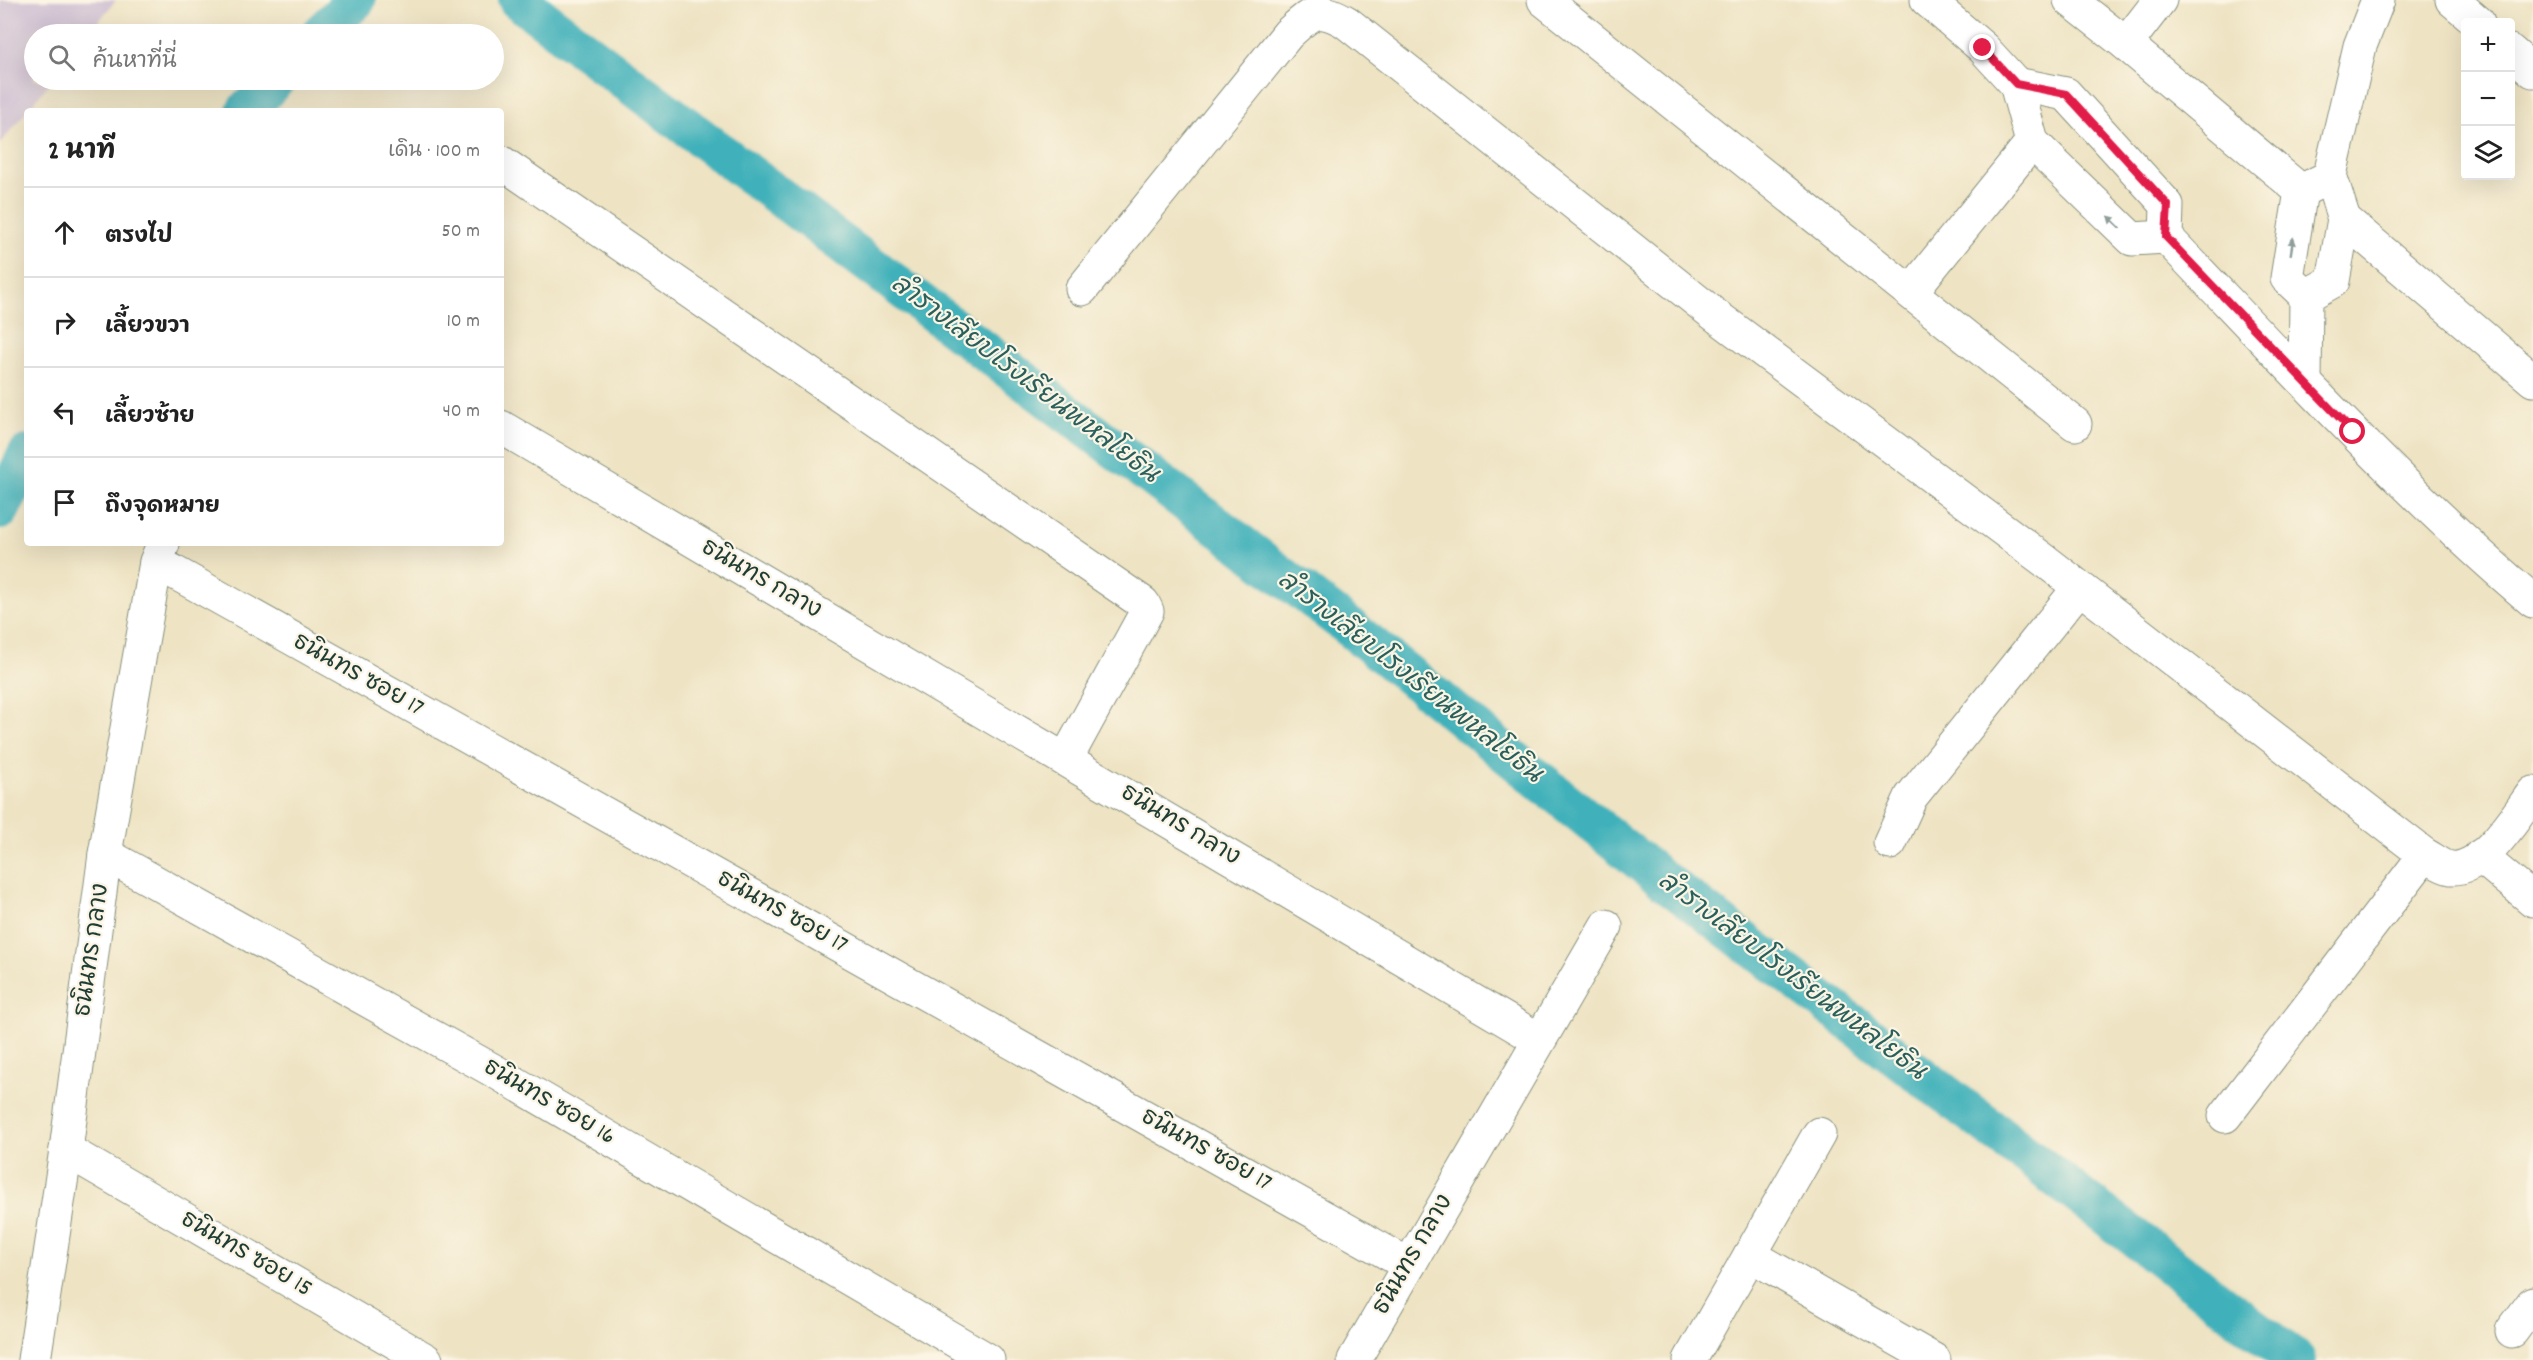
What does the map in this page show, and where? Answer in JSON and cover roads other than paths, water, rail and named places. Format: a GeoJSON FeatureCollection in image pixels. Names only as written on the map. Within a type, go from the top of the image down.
{"type":"FeatureCollection","features":[{"type":"Feature","properties":{"kind":"street"},"geometry":{"type":"LineString","coordinates":[[1544,0],[2075,424]]}},
{"type":"Feature","properties":{"kind":"street"},"geometry":{"type":"LineString","coordinates":[[1927,0],[1983,48],[2016,84],[2032,142],[2132,238],[2166,237]]}},
{"type":"Feature","properties":{"kind":"street"},"geometry":{"type":"LineString","coordinates":[[2070,0],[2301,191]]}},
{"type":"Feature","properties":{"kind":"street"},"geometry":{"type":"LineString","coordinates":[[2126,44],[2160,0]]}},
{"type":"Feature","properties":{"kind":"street"},"geometry":{"type":"LineString","coordinates":[[2306,296],[2333,281],[2344,219],[2330,176],[2360,46],[2378,0]]}},
{"type":"Feature","properties":{"kind":"street"},"geometry":{"type":"LineString","coordinates":[[2452,0],[2473,18]]}},
{"type":"Feature","properties":{"kind":"street"},"geometry":{"type":"LineString","coordinates":[[1082,289],[1288,34],[1309,15],[1329,12],[1346,22],[1711,312],[2079,588],[2425,855],[2449,868],[2463,867],[2492,847],[2533,794]]}},
{"type":"Feature","properties":{"kind":"street"},"geometry":{"type":"LineString","coordinates":[[2515,55],[2533,71]]}},
{"type":"Feature","properties":{"kind":"street"},"geometry":{"type":"LineString","coordinates":[[2016,84],[2066,94],[2168,205],[2166,237],[2353,432],[2497,571],[2533,601]]}},
{"type":"Feature","properties":{"kind":"street"},"geometry":{"type":"LineString","coordinates":[[1911,292],[2032,142]]}},
{"type":"Feature","properties":{"kind":"street"},"geometry":{"type":"LineString","coordinates":[[504,164],[1143,603],[1148,611],[1066,759]]}},
{"type":"Feature","properties":{"kind":"street"},"geometry":{"type":"LineString","coordinates":[[2301,191],[2330,176]]}},
{"type":"Feature","properties":{"kind":"street"},"geometry":{"type":"LineString","coordinates":[[2301,191],[2287,278],[2306,296],[2305,382]]}},
{"type":"Feature","properties":{"kind":"street"},"geometry":{"type":"LineString","coordinates":[[2344,219],[2533,380]]}},
{"type":"Feature","properties":{"kind":"street","name":"ธนินทร กลาง"},"geometry":{"type":"LineString","coordinates":[[504,429],[1538,1039],[1354,1360]]}},
{"type":"Feature","properties":{"kind":"street","name":"ธนินทร กลาง"},"geometry":{"type":"LineString","coordinates":[[34,1360],[66,1150],[105,854],[159,553]]}},
{"type":"Feature","properties":{"kind":"street","name":"ธนินทร ซอย 17"},"geometry":{"type":"LineString","coordinates":[[159,553],[1409,1264]]}},
{"type":"Feature","properties":{"kind":"street"},"geometry":{"type":"LineString","coordinates":[[1890,843],[1911,797],[2079,588]]}},
{"type":"Feature","properties":{"kind":"street","name":"ธนินทร ซอย 16"},"geometry":{"type":"LineString","coordinates":[[105,854],[496,1072],[988,1360]]}},
{"type":"Feature","properties":{"kind":"street"},"geometry":{"type":"LineString","coordinates":[[2225,1116],[2425,855]]}},
{"type":"Feature","properties":{"kind":"street"},"geometry":{"type":"LineString","coordinates":[[2480,856],[2533,900]]}},
{"type":"Feature","properties":{"kind":"street"},"geometry":{"type":"LineString","coordinates":[[1538,1039],[1606,926]]}},
{"type":"Feature","properties":{"kind":"street"},"geometry":{"type":"LineString","coordinates":[[1690,1360],[1819,1134]]}},
{"type":"Feature","properties":{"kind":"street","name":"ธนินทร ซอย 15"},"geometry":{"type":"LineString","coordinates":[[66,1150],[426,1360]]}},
{"type":"Feature","properties":{"kind":"street"},"geometry":{"type":"LineString","coordinates":[[1750,1255],[1934,1360]]}},
{"type":"Feature","properties":{"kind":"street"},"geometry":{"type":"LineString","coordinates":[[2512,1331],[2533,1303]]}},
{"type":"Feature","properties":{"kind":"waterway"},"geometry":{"type":"LineString","coordinates":[[331,24],[356,0]]}},
{"type":"Feature","properties":{"kind":"waterway","name":"ลำรางเลียบโรงเรียนพหลโยธิน"},"geometry":{"type":"LineString","coordinates":[[518,0],[1212,522],[1349,627],[1662,879],[2296,1360]]}},
{"type":"Feature","properties":{"kind":"waterway"},"geometry":{"type":"LineString","coordinates":[[249,108],[266,90]]}},
{"type":"Feature","properties":{"kind":"waterway"},"geometry":{"type":"LineString","coordinates":[[0,510],[24,461]]}}]}
